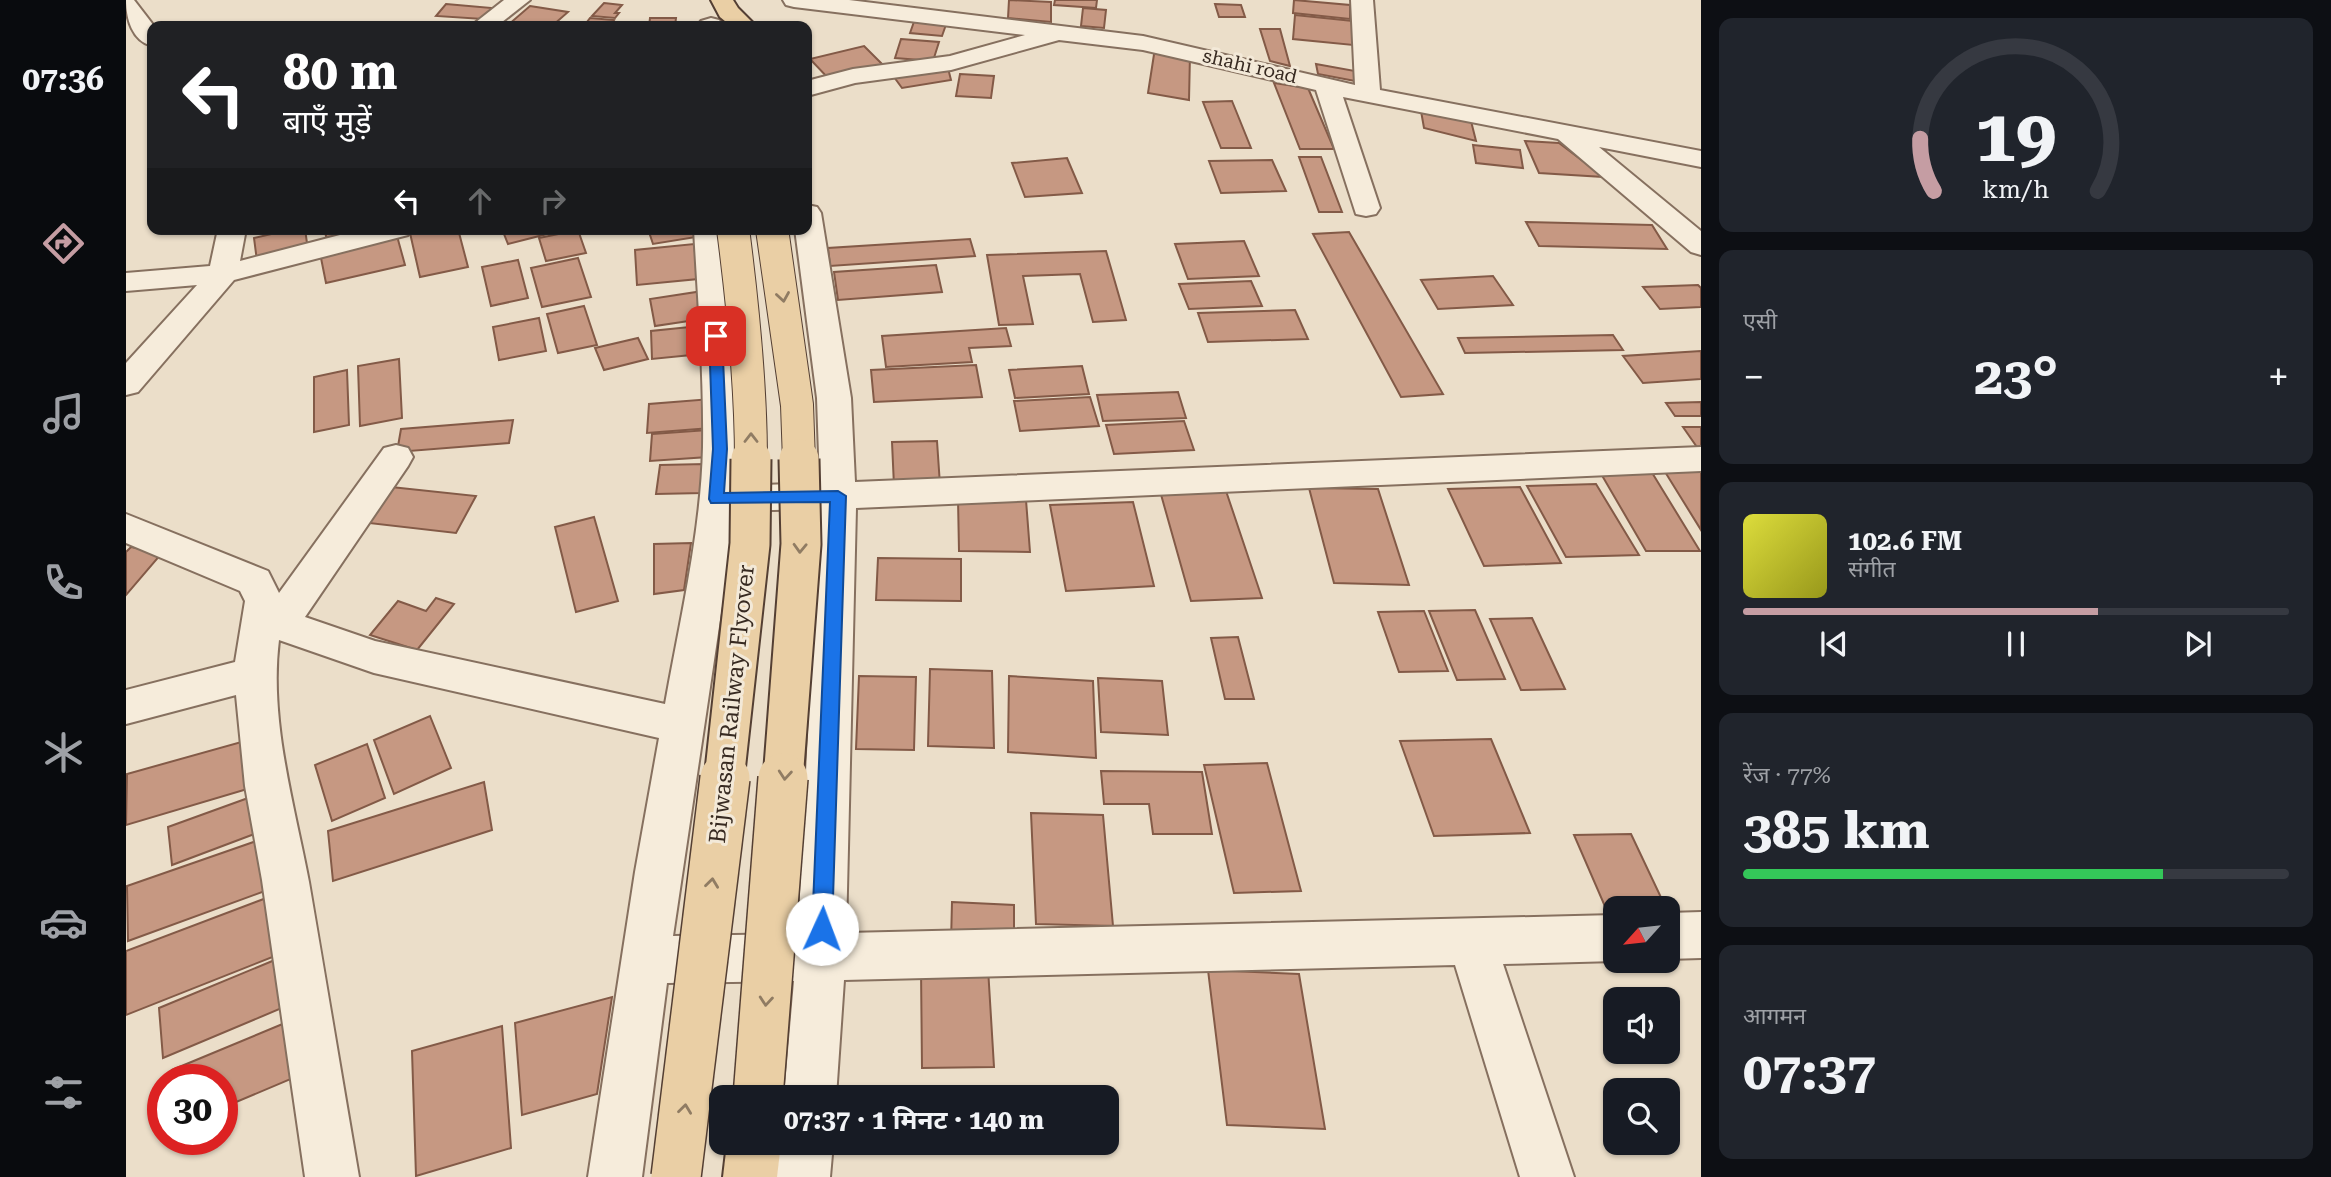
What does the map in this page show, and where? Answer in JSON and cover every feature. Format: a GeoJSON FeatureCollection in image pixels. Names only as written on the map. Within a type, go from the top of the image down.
{"type":"FeatureCollection","features":[{"type":"Feature","properties":{"kind":"main road","name":"Bijwasan Railway Flyover"},"geometry":{"type":"LineString","coordinates":[[676,1177],[750,544],[751,410],[746,323],[734,235]]}},
{"type":"Feature","properties":{"kind":"main road"},"geometry":{"type":"LineString","coordinates":[[759,1085],[801,544],[797,405],[773,235]]}},
{"type":"Feature","properties":{"kind":"main road"},"geometry":{"type":"LineString","coordinates":[[750,1177],[753,1155]]}},
{"type":"Feature","properties":{"kind":"street"},"geometry":{"type":"LineString","coordinates":[[489,21],[519,0]]}},
{"type":"Feature","properties":{"kind":"street","name":"shahi road"},"geometry":{"type":"LineString","coordinates":[[794,0],[1143,43],[1368,95],[1701,159]]}},
{"type":"Feature","properties":{"kind":"street"},"geometry":{"type":"LineString","coordinates":[[1362,0],[1368,95]]}},
{"type":"Feature","properties":{"kind":"street"},"geometry":{"type":"LineString","coordinates":[[126,5],[147,32]]}},
{"type":"Feature","properties":{"kind":"street"},"geometry":{"type":"LineString","coordinates":[[812,88],[853,76],[951,63],[1066,32]]}},
{"type":"Feature","properties":{"kind":"street"},"geometry":{"type":"LineString","coordinates":[[1326,84],[1366,208]]}},
{"type":"Feature","properties":{"kind":"street"},"geometry":{"type":"LineString","coordinates":[[1568,135],[1701,246]]}},
{"type":"Feature","properties":{"kind":"street"},"geometry":{"type":"LineString","coordinates":[[126,384],[223,274],[231,235]]}},
{"type":"Feature","properties":{"kind":"street"},"geometry":{"type":"LineString","coordinates":[[126,282],[223,274],[375,235]]}},
{"type":"Feature","properties":{"kind":"street"},"geometry":{"type":"LineString","coordinates":[[615,1177],[681,725],[712,546],[720,449],[719,389],[708,235]]}},
{"type":"Feature","properties":{"kind":"street"},"geometry":{"type":"LineString","coordinates":[[810,235],[833,385],[838,496],[821,956],[811,1085]]}},
{"type":"Feature","properties":{"kind":"street"},"geometry":{"type":"LineString","coordinates":[[332,1177],[285,880],[267,786],[254,674],[271,623],[396,457]]}},
{"type":"Feature","properties":{"kind":"street"},"geometry":{"type":"LineString","coordinates":[[716,499],[1084,489],[1305,476],[1701,459]]}},
{"type":"Feature","properties":{"kind":"street"},"geometry":{"type":"LineString","coordinates":[[126,528],[254,582],[271,623]]}},
{"type":"Feature","properties":{"kind":"street"},"geometry":{"type":"LineString","coordinates":[[271,623],[413,667],[681,725]]}},
{"type":"Feature","properties":{"kind":"street"},"geometry":{"type":"LineString","coordinates":[[126,706],[254,674]]}},
{"type":"Feature","properties":{"kind":"street"},"geometry":{"type":"LineString","coordinates":[[1680,936],[1701,936]]}},
{"type":"Feature","properties":{"kind":"street"},"geometry":{"type":"LineString","coordinates":[[646,960],[1603,938]]}},
{"type":"Feature","properties":{"kind":"street"},"geometry":{"type":"LineString","coordinates":[[1472,942],[1547,1177]]}},
{"type":"Feature","properties":{"kind":"street"},"geometry":{"type":"LineString","coordinates":[[803,1177],[805,1155]]}},
{"type":"Feature","properties":{"kind":"building"},"geometry":{"type":"Polygon","coordinates":[[[1009,0],[1051,2],[1051,22],[1008,18],[1009,0]]]}},
{"type":"Feature","properties":{"kind":"building"},"geometry":{"type":"Polygon","coordinates":[[[1055,0],[1097,0],[1096,8],[1054,5],[1055,0]]]}},
{"type":"Feature","properties":{"kind":"building"},"geometry":{"type":"Polygon","coordinates":[[[1294,0],[1350,5],[1350,19],[1293,13],[1294,0]]]}},
{"type":"Feature","properties":{"kind":"building"},"geometry":{"type":"Polygon","coordinates":[[[604,3],[622,5],[615,13],[619,13],[615,18],[592,16],[604,3]]]}},
{"type":"Feature","properties":{"kind":"building"},"geometry":{"type":"Polygon","coordinates":[[[446,4],[492,8],[483,19],[436,16],[446,4]]]}},
{"type":"Feature","properties":{"kind":"building"},"geometry":{"type":"Polygon","coordinates":[[[1215,4],[1241,5],[1245,17],[1219,17],[1215,4]]]}},
{"type":"Feature","properties":{"kind":"building"},"geometry":{"type":"Polygon","coordinates":[[[530,6],[568,12],[558,21],[513,21],[530,6]]]}},
{"type":"Feature","properties":{"kind":"building"},"geometry":{"type":"Polygon","coordinates":[[[1083,8],[1106,10],[1104,28],[1081,26],[1083,8]]]}},
{"type":"Feature","properties":{"kind":"building"},"geometry":{"type":"Polygon","coordinates":[[[1295,15],[1353,21],[1353,45],[1293,39],[1295,15]]]}},
{"type":"Feature","properties":{"kind":"building"},"geometry":{"type":"Polygon","coordinates":[[[916,16],[948,19],[942,36],[910,33],[916,16]]]}},
{"type":"Feature","properties":{"kind":"building"},"geometry":{"type":"Polygon","coordinates":[[[590,18],[614,20],[613,21],[588,21],[590,18]]]}},
{"type":"Feature","properties":{"kind":"building"},"geometry":{"type":"Polygon","coordinates":[[[650,18],[676,18],[676,21],[650,21],[650,18]]]}},
{"type":"Feature","properties":{"kind":"building"},"geometry":{"type":"Polygon","coordinates":[[[1260,29],[1280,29],[1290,66],[1270,61],[1260,29]]]}},
{"type":"Feature","properties":{"kind":"building"},"geometry":{"type":"Polygon","coordinates":[[[901,39],[939,42],[933,61],[895,58],[901,39]]]}},
{"type":"Feature","properties":{"kind":"building"},"geometry":{"type":"Polygon","coordinates":[[[864,46],[883,65],[828,78],[812,59],[864,46]]]}},
{"type":"Feature","properties":{"kind":"building"},"geometry":{"type":"Polygon","coordinates":[[[1155,48],[1190,54],[1189,100],[1148,93],[1155,48]]]}},
{"type":"Feature","properties":{"kind":"building"},"geometry":{"type":"Polygon","coordinates":[[[1316,64],[1355,71],[1355,81],[1318,74],[1316,64]]]}},
{"type":"Feature","properties":{"kind":"building"},"geometry":{"type":"Polygon","coordinates":[[[948,68],[951,80],[902,88],[894,77],[948,68]]]}},
{"type":"Feature","properties":{"kind":"building"},"geometry":{"type":"Polygon","coordinates":[[[960,74],[994,76],[991,98],[956,96],[960,74]]]}},
{"type":"Feature","properties":{"kind":"building"},"geometry":{"type":"Polygon","coordinates":[[[1274,83],[1308,88],[1334,149],[1300,149],[1274,83]]]}},
{"type":"Feature","properties":{"kind":"building"},"geometry":{"type":"Polygon","coordinates":[[[1232,101],[1251,148],[1221,148],[1203,102],[1232,101]]]}},
{"type":"Feature","properties":{"kind":"building"},"geometry":{"type":"Polygon","coordinates":[[[1421,111],[1471,121],[1476,141],[1424,128],[1421,111]]]}},
{"type":"Feature","properties":{"kind":"building"},"geometry":{"type":"Polygon","coordinates":[[[1525,141],[1559,143],[1604,177],[1539,173],[1525,141]]]}},
{"type":"Feature","properties":{"kind":"building"},"geometry":{"type":"Polygon","coordinates":[[[1473,145],[1520,150],[1523,168],[1476,163],[1473,145]]]}},
{"type":"Feature","properties":{"kind":"building"},"geometry":{"type":"Polygon","coordinates":[[[1299,157],[1321,157],[1342,212],[1319,212],[1299,157]]]}},
{"type":"Feature","properties":{"kind":"building"},"geometry":{"type":"Polygon","coordinates":[[[1067,158],[1082,193],[1025,197],[1012,163],[1067,158]]]}},
{"type":"Feature","properties":{"kind":"building"},"geometry":{"type":"Polygon","coordinates":[[[1272,160],[1286,191],[1221,193],[1209,161],[1272,160]]]}},
{"type":"Feature","properties":{"kind":"building"},"geometry":{"type":"Polygon","coordinates":[[[1526,222],[1652,225],[1667,249],[1539,246],[1526,222]]]}},
{"type":"Feature","properties":{"kind":"building"},"geometry":{"type":"Polygon","coordinates":[[[1349,232],[1443,394],[1401,397],[1313,234],[1349,232]]]}},
{"type":"Feature","properties":{"kind":"building"},"geometry":{"type":"Polygon","coordinates":[[[267,235],[306,235],[308,250],[257,261],[254,238],[267,235]]]}},
{"type":"Feature","properties":{"kind":"building"},"geometry":{"type":"Polygon","coordinates":[[[326,235],[359,235],[328,243],[326,235]]]}},
{"type":"Feature","properties":{"kind":"building"},"geometry":{"type":"Polygon","coordinates":[[[410,235],[460,235],[468,267],[420,277],[410,235]]]}},
{"type":"Feature","properties":{"kind":"building"},"geometry":{"type":"Polygon","coordinates":[[[504,235],[543,235],[508,244],[504,235]]]}},
{"type":"Feature","properties":{"kind":"building"},"geometry":{"type":"Polygon","coordinates":[[[580,235],[586,253],[546,261],[539,238],[580,235]]]}},
{"type":"Feature","properties":{"kind":"building"},"geometry":{"type":"Polygon","coordinates":[[[650,235],[696,237],[653,244],[650,235]]]}},
{"type":"Feature","properties":{"kind":"building"},"geometry":{"type":"Polygon","coordinates":[[[397,236],[405,265],[326,283],[320,253],[397,236]]]}},
{"type":"Feature","properties":{"kind":"building"},"geometry":{"type":"Polygon","coordinates":[[[970,239],[975,256],[830,266],[828,248],[970,239]]]}},
{"type":"Feature","properties":{"kind":"building"},"geometry":{"type":"Polygon","coordinates":[[[1244,241],[1259,276],[1188,279],[1175,244],[1244,241]]]}},
{"type":"Feature","properties":{"kind":"building"},"geometry":{"type":"Polygon","coordinates":[[[694,244],[698,279],[637,285],[635,250],[694,244]]]}},
{"type":"Feature","properties":{"kind":"building"},"geometry":{"type":"Polygon","coordinates":[[[1106,251],[1126,320],[1093,322],[1080,274],[1023,276],[1033,324],[999,325],[987,255],[1106,251]]]}},
{"type":"Feature","properties":{"kind":"building"},"geometry":{"type":"Polygon","coordinates":[[[578,258],[591,297],[542,307],[531,268],[578,258]]]}},
{"type":"Feature","properties":{"kind":"building"},"geometry":{"type":"Polygon","coordinates":[[[518,260],[528,298],[491,306],[482,267],[518,260]]]}},
{"type":"Feature","properties":{"kind":"building"},"geometry":{"type":"Polygon","coordinates":[[[936,265],[942,292],[838,300],[834,272],[936,265]]]}},
{"type":"Feature","properties":{"kind":"building"},"geometry":{"type":"Polygon","coordinates":[[[1493,276],[1513,305],[1438,309],[1421,280],[1493,276]]]}},
{"type":"Feature","properties":{"kind":"building"},"geometry":{"type":"Polygon","coordinates":[[[1251,281],[1262,306],[1189,309],[1179,284],[1251,281]]]}},
{"type":"Feature","properties":{"kind":"building"},"geometry":{"type":"Polygon","coordinates":[[[1698,285],[1701,288],[1701,307],[1660,309],[1643,287],[1698,285]]]}},
{"type":"Feature","properties":{"kind":"building"},"geometry":{"type":"Polygon","coordinates":[[[703,291],[709,318],[655,326],[650,299],[703,291]]]}},
{"type":"Feature","properties":{"kind":"building"},"geometry":{"type":"Polygon","coordinates":[[[584,306],[597,345],[558,353],[547,314],[584,306]]]}},
{"type":"Feature","properties":{"kind":"building"},"geometry":{"type":"Polygon","coordinates":[[[1295,310],[1308,339],[1208,342],[1198,313],[1295,310]]]}},
{"type":"Feature","properties":{"kind":"building"},"geometry":{"type":"Polygon","coordinates":[[[539,318],[546,351],[499,360],[493,327],[539,318]]]}},
{"type":"Feature","properties":{"kind":"building"},"geometry":{"type":"Polygon","coordinates":[[[709,325],[711,353],[652,359],[651,331],[709,325]]]}},
{"type":"Feature","properties":{"kind":"building"},"geometry":{"type":"Polygon","coordinates":[[[1006,328],[1011,346],[969,348],[972,362],[886,367],[882,336],[1006,328]]]}},
{"type":"Feature","properties":{"kind":"building"},"geometry":{"type":"Polygon","coordinates":[[[1613,335],[1623,350],[1465,353],[1458,338],[1613,335]]]}},
{"type":"Feature","properties":{"kind":"building"},"geometry":{"type":"Polygon","coordinates":[[[638,338],[648,359],[604,370],[595,348],[638,338]]]}},
{"type":"Feature","properties":{"kind":"building"},"geometry":{"type":"Polygon","coordinates":[[[1701,351],[1701,379],[1643,383],[1623,356],[1701,351]]]}},
{"type":"Feature","properties":{"kind":"building"},"geometry":{"type":"Polygon","coordinates":[[[399,359],[402,418],[360,426],[358,366],[399,359]]]}},
{"type":"Feature","properties":{"kind":"building"},"geometry":{"type":"Polygon","coordinates":[[[976,365],[982,397],[874,402],[871,370],[976,365]]]}},
{"type":"Feature","properties":{"kind":"building"},"geometry":{"type":"Polygon","coordinates":[[[1082,366],[1089,394],[1015,398],[1009,370],[1082,366]]]}},
{"type":"Feature","properties":{"kind":"building"},"geometry":{"type":"Polygon","coordinates":[[[347,370],[349,425],[314,432],[314,377],[347,370]]]}},
{"type":"Feature","properties":{"kind":"building"},"geometry":{"type":"Polygon","coordinates":[[[1178,392],[1186,418],[1103,421],[1097,395],[1178,392]]]}},
{"type":"Feature","properties":{"kind":"building"},"geometry":{"type":"Polygon","coordinates":[[[1090,397],[1099,426],[1020,431],[1014,401],[1090,397]]]}},
{"type":"Feature","properties":{"kind":"building"},"geometry":{"type":"Polygon","coordinates":[[[711,399],[711,428],[647,433],[649,404],[711,399]]]}},
{"type":"Feature","properties":{"kind":"building"},"geometry":{"type":"Polygon","coordinates":[[[1701,402],[1701,416],[1675,416],[1666,403],[1701,402]]]}},
{"type":"Feature","properties":{"kind":"building"},"geometry":{"type":"Polygon","coordinates":[[[513,420],[509,443],[397,452],[401,429],[513,420]]]}},
{"type":"Feature","properties":{"kind":"building"},"geometry":{"type":"Polygon","coordinates":[[[1184,421],[1194,450],[1114,454],[1106,425],[1184,421]]]}},
{"type":"Feature","properties":{"kind":"building"},"geometry":{"type":"Polygon","coordinates":[[[1683,427],[1701,427],[1701,450],[1699,450],[1683,427]]]}},
{"type":"Feature","properties":{"kind":"building"},"geometry":{"type":"Polygon","coordinates":[[[708,430],[708,457],[650,461],[652,434],[708,430]]]}},
{"type":"Feature","properties":{"kind":"building"},"geometry":{"type":"Polygon","coordinates":[[[937,441],[940,485],[894,486],[892,442],[937,441]]]}},
{"type":"Feature","properties":{"kind":"building"},"geometry":{"type":"Polygon","coordinates":[[[705,464],[703,493],[656,494],[660,465],[705,464]]]}},
{"type":"Feature","properties":{"kind":"building"},"geometry":{"type":"Polygon","coordinates":[[[1701,466],[1701,530],[1662,467],[1701,466]]]}},
{"type":"Feature","properties":{"kind":"building"},"geometry":{"type":"Polygon","coordinates":[[[1651,471],[1700,551],[1646,551],[1600,472],[1651,471]]]}},
{"type":"Feature","properties":{"kind":"building"},"geometry":{"type":"Polygon","coordinates":[[[1596,484],[1639,555],[1566,557],[1527,486],[1596,484]]]}},
{"type":"Feature","properties":{"kind":"building"},"geometry":{"type":"Polygon","coordinates":[[[391,487],[476,496],[456,533],[369,523],[391,487]]]}},
{"type":"Feature","properties":{"kind":"building"},"geometry":{"type":"Polygon","coordinates":[[[1520,487],[1561,563],[1484,566],[1448,489],[1520,487]]]}},
{"type":"Feature","properties":{"kind":"building"},"geometry":{"type":"Polygon","coordinates":[[[1225,488],[1262,598],[1191,601],[1160,491],[1225,488]]]}},
{"type":"Feature","properties":{"kind":"building"},"geometry":{"type":"Polygon","coordinates":[[[1309,488],[1378,489],[1409,585],[1334,583],[1309,488]]]}},
{"type":"Feature","properties":{"kind":"building"},"geometry":{"type":"Polygon","coordinates":[[[958,499],[1026,500],[1030,552],[959,551],[958,499]]]}},
{"type":"Feature","properties":{"kind":"building"},"geometry":{"type":"Polygon","coordinates":[[[1133,502],[1154,586],[1066,591],[1050,505],[1133,502]]]}},
{"type":"Feature","properties":{"kind":"building"},"geometry":{"type":"Polygon","coordinates":[[[594,517],[618,601],[576,612],[555,527],[594,517]]]}},
{"type":"Feature","properties":{"kind":"building"},"geometry":{"type":"Polygon","coordinates":[[[691,543],[684,590],[654,594],[654,544],[691,543]]]}},
{"type":"Feature","properties":{"kind":"building"},"geometry":{"type":"Polygon","coordinates":[[[131,547],[162,553],[126,595],[126,552],[131,547]]]}},
{"type":"Feature","properties":{"kind":"building"},"geometry":{"type":"Polygon","coordinates":[[[878,558],[961,559],[961,601],[876,600],[878,558]]]}},
{"type":"Feature","properties":{"kind":"building"},"geometry":{"type":"Polygon","coordinates":[[[436,598],[454,604],[417,650],[370,635],[398,601],[426,611],[436,598]]]}},
{"type":"Feature","properties":{"kind":"building"},"geometry":{"type":"Polygon","coordinates":[[[1475,610],[1505,679],[1457,680],[1429,611],[1475,610]]]}},
{"type":"Feature","properties":{"kind":"building"},"geometry":{"type":"Polygon","coordinates":[[[1424,611],[1448,671],[1399,672],[1378,612],[1424,611]]]}},
{"type":"Feature","properties":{"kind":"building"},"geometry":{"type":"Polygon","coordinates":[[[1532,618],[1565,689],[1521,690],[1490,619],[1532,618]]]}},
{"type":"Feature","properties":{"kind":"building"},"geometry":{"type":"Polygon","coordinates":[[[1238,637],[1254,699],[1225,699],[1211,638],[1238,637]]]}},
{"type":"Feature","properties":{"kind":"building"},"geometry":{"type":"Polygon","coordinates":[[[930,669],[992,671],[994,748],[928,746],[930,669]]]}},
{"type":"Feature","properties":{"kind":"building"},"geometry":{"type":"Polygon","coordinates":[[[859,676],[916,677],[914,750],[856,749],[859,676]]]}},
{"type":"Feature","properties":{"kind":"building"},"geometry":{"type":"Polygon","coordinates":[[[1009,676],[1093,681],[1096,758],[1008,752],[1009,676]]]}},
{"type":"Feature","properties":{"kind":"building"},"geometry":{"type":"Polygon","coordinates":[[[1098,678],[1162,681],[1168,735],[1101,732],[1098,678]]]}},
{"type":"Feature","properties":{"kind":"building"},"geometry":{"type":"Polygon","coordinates":[[[430,716],[451,768],[394,794],[374,740],[430,716]]]}},
{"type":"Feature","properties":{"kind":"building"},"geometry":{"type":"Polygon","coordinates":[[[252,739],[254,787],[126,825],[127,774],[252,739]]]}},
{"type":"Feature","properties":{"kind":"building"},"geometry":{"type":"Polygon","coordinates":[[[1491,739],[1530,833],[1434,836],[1400,741],[1491,739]]]}},
{"type":"Feature","properties":{"kind":"building"},"geometry":{"type":"Polygon","coordinates":[[[367,744],[385,798],[332,821],[315,765],[367,744]]]}},
{"type":"Feature","properties":{"kind":"building"},"geometry":{"type":"Polygon","coordinates":[[[1267,763],[1301,891],[1234,893],[1204,765],[1267,763]]]}},
{"type":"Feature","properties":{"kind":"building"},"geometry":{"type":"Polygon","coordinates":[[[1101,771],[1202,772],[1212,834],[1153,834],[1149,804],[1104,804],[1101,771]]]}},
{"type":"Feature","properties":{"kind":"building"},"geometry":{"type":"Polygon","coordinates":[[[484,782],[492,830],[333,881],[328,831],[484,782]]]}},
{"type":"Feature","properties":{"kind":"building"},"geometry":{"type":"Polygon","coordinates":[[[259,794],[265,830],[172,865],[168,827],[259,794]]]}},
{"type":"Feature","properties":{"kind":"building"},"geometry":{"type":"Polygon","coordinates":[[[1031,813],[1103,815],[1113,926],[1036,924],[1031,813]]]}},
{"type":"Feature","properties":{"kind":"building"},"geometry":{"type":"Polygon","coordinates":[[[1631,834],[1660,896],[1603,896],[1603,902],[1574,835],[1631,834]]]}},
{"type":"Feature","properties":{"kind":"building"},"geometry":{"type":"Polygon","coordinates":[[[268,837],[273,888],[128,941],[127,886],[268,837]]]}},
{"type":"Feature","properties":{"kind":"building"},"geometry":{"type":"Polygon","coordinates":[[[277,894],[285,952],[126,1015],[126,951],[277,894]]]}},
{"type":"Feature","properties":{"kind":"building"},"geometry":{"type":"Polygon","coordinates":[[[952,902],[1014,905],[1014,945],[951,943],[952,902]]]}},
{"type":"Feature","properties":{"kind":"building"},"geometry":{"type":"Polygon","coordinates":[[[282,957],[289,1005],[163,1058],[159,1008],[282,957]]]}},
{"type":"Feature","properties":{"kind":"building"},"geometry":{"type":"Polygon","coordinates":[[[988,968],[994,1067],[922,1068],[921,969],[988,968]]]}},
{"type":"Feature","properties":{"kind":"building"},"geometry":{"type":"Polygon","coordinates":[[[1208,970],[1299,974],[1325,1129],[1227,1125],[1208,970]]]}},
{"type":"Feature","properties":{"kind":"building"},"geometry":{"type":"Polygon","coordinates":[[[612,997],[597,1094],[522,1115],[515,1023],[612,997]]]}},
{"type":"Feature","properties":{"kind":"building"},"geometry":{"type":"Polygon","coordinates":[[[297,1018],[305,1073],[238,1101],[238,1064],[186,1064],[297,1018]]]}},
{"type":"Feature","properties":{"kind":"building"},"geometry":{"type":"Polygon","coordinates":[[[502,1026],[511,1148],[416,1176],[412,1051],[502,1026]]]}},
{"type":"Feature","properties":{"kind":"route"},"geometry":{"type":"LineString","coordinates":[[716,336],[720,449],[716,499],[838,496],[822,929]]}}]}
